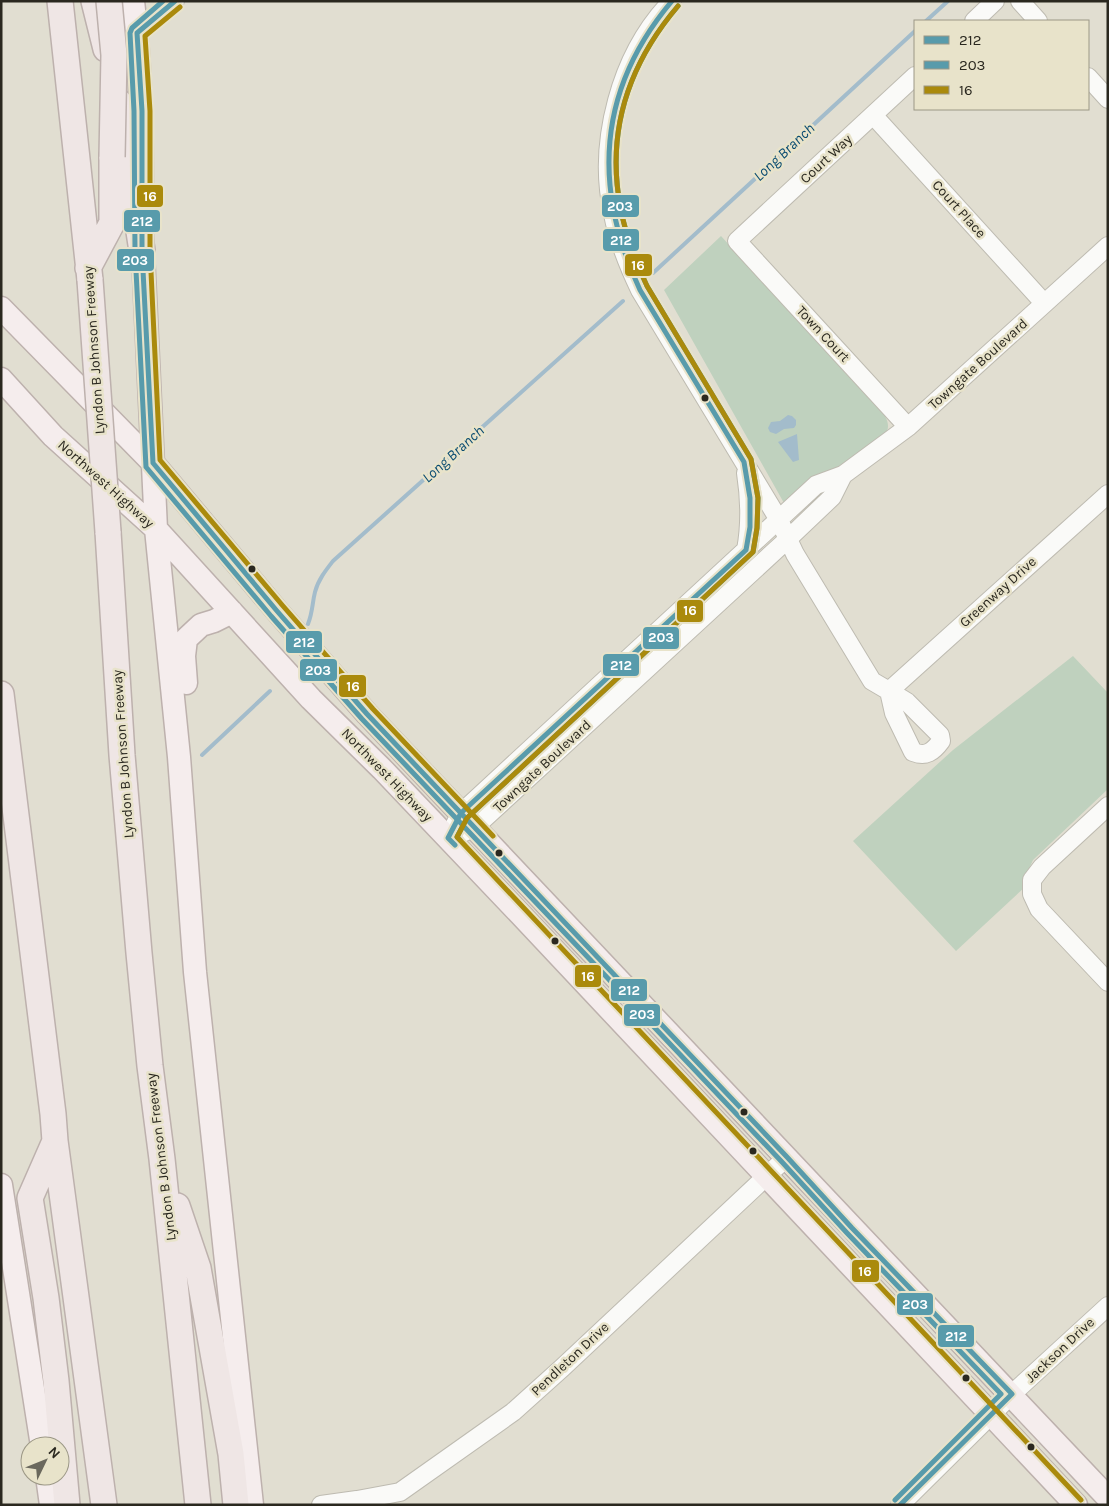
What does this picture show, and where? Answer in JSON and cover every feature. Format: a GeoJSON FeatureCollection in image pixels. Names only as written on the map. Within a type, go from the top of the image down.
{"type":"FeatureCollection","features":[{"type":"Feature","properties":{"kind":"highway","name":"Lyndon B Johnson Freeway"},"geometry":{"type":"LineString","coordinates":[[60,1],[89,274],[124,774],[150,1066],[162,1159],[198,1505]]}},
{"type":"Feature","properties":{"kind":"highway"},"geometry":{"type":"LineString","coordinates":[[94,1],[116,83],[142,251]]}},
{"type":"Feature","properties":{"kind":"highway"},"geometry":{"type":"LineString","coordinates":[[89,274],[112,223],[114,55],[109,1]]}},
{"type":"Feature","properties":{"kind":"highway"},"geometry":{"type":"LineString","coordinates":[[1,694],[55,1140],[104,1505]]}},
{"type":"Feature","properties":{"kind":"highway"},"geometry":{"type":"LineString","coordinates":[[55,1140],[30,1198],[46,1298],[56,1381],[67,1505]]}},
{"type":"Feature","properties":{"kind":"highway"},"geometry":{"type":"LineString","coordinates":[[162,1159],[198,1268],[231,1454],[236,1505]]}},
{"type":"Feature","properties":{"kind":"main road"},"geometry":{"type":"LineString","coordinates":[[133,1],[142,111],[142,251],[156,529],[179,757],[195,972],[252,1505]]}},
{"type":"Feature","properties":{"kind":"main road","name":"Northwest Highway"},"geometry":{"type":"LineString","coordinates":[[1,308],[153,462],[277,611],[367,714],[787,1157],[857,1234],[1012,1394],[1108,1498]]}},
{"type":"Feature","properties":{"kind":"main road","name":"Northwest Highway"},"geometry":{"type":"LineString","coordinates":[[1,379],[53,436],[156,529],[311,699],[448,838],[1076,1505]]}},
{"type":"Feature","properties":{"kind":"main road"},"geometry":{"type":"LineString","coordinates":[[179,757],[190,730],[184,656],[186,639],[201,625],[232,612]]}},
{"type":"Feature","properties":{"kind":"main road"},"geometry":{"type":"LineString","coordinates":[[311,699],[334,674]]}},
{"type":"Feature","properties":{"kind":"main road"},"geometry":{"type":"LineString","coordinates":[[640,1042],[660,1024]]}},
{"type":"Feature","properties":{"kind":"main road"},"geometry":{"type":"LineString","coordinates":[[1,1185],[40,1436]]}},
{"type":"Feature","properties":{"kind":"main road"},"geometry":{"type":"LineString","coordinates":[[48,1486],[51,1505]]}},
{"type":"Feature","properties":{"kind":"street"},"geometry":{"type":"LineString","coordinates":[[137,33],[175,1]]}},
{"type":"Feature","properties":{"kind":"street"},"geometry":{"type":"LineString","coordinates":[[672,1],[660,13],[641,43],[628,70],[614,110],[608,163],[612,214],[629,266],[640,290],[788,538]]}},
{"type":"Feature","properties":{"kind":"street"},"geometry":{"type":"LineString","coordinates":[[975,20],[995,1]]}},
{"type":"Feature","properties":{"kind":"street"},"geometry":{"type":"LineString","coordinates":[[1020,1],[1037,20]]}},
{"type":"Feature","properties":{"kind":"street","name":"Court Way"},"geometry":{"type":"LineString","coordinates":[[737,241],[914,77]]}},
{"type":"Feature","properties":{"kind":"street"},"geometry":{"type":"LineString","coordinates":[[1089,78],[1108,100]]}},
{"type":"Feature","properties":{"kind":"street","name":"Court Place"},"geometry":{"type":"LineString","coordinates":[[873,115],[1044,304]]}},
{"type":"Feature","properties":{"kind":"street","name":"Town Court"},"geometry":{"type":"LineString","coordinates":[[737,241],[908,428]]}},
{"type":"Feature","properties":{"kind":"street","name":"Towngate Boulevard"},"geometry":{"type":"LineString","coordinates":[[468,820],[625,661],[816,485],[843,475],[908,428],[1108,246]]}},
{"type":"Feature","properties":{"kind":"street"},"geometry":{"type":"LineString","coordinates":[[744,462],[750,498],[750,527],[746,550]]}},
{"type":"Feature","properties":{"kind":"street","name":"Towngate Boulevard"},"geometry":{"type":"LineString","coordinates":[[448,838],[639,676],[832,497],[843,475]]}},
{"type":"Feature","properties":{"kind":"street","name":"Greenway Drive"},"geometry":{"type":"LineString","coordinates":[[788,538],[795,554],[872,681],[889,691],[1108,494]]}},
{"type":"Feature","properties":{"kind":"street"},"geometry":{"type":"LineString","coordinates":[[625,661],[639,676]]}},
{"type":"Feature","properties":{"kind":"street"},"geometry":{"type":"LineString","coordinates":[[1108,806],[1042,867],[1032,880],[1032,894],[1039,909],[1108,982]]}},
{"type":"Feature","properties":{"kind":"street","name":"Pendleton Drive"},"geometry":{"type":"LineString","coordinates":[[321,1505],[400,1492],[513,1412],[787,1157]]}},
{"type":"Feature","properties":{"kind":"street","name":"Jackson Drive"},"geometry":{"type":"LineString","coordinates":[[900,1505],[1012,1394],[1108,1306]]}},
{"type":"Feature","properties":{"kind":"green space"},"geometry":{"type":"Polygon","coordinates":[[[721,236],[885,416],[888,424],[885,435],[784,503],[664,290],[721,236]]]}},
{"type":"Feature","properties":{"kind":"green space"},"geometry":{"type":"Polygon","coordinates":[[[1073,656],[1108,693],[1108,789],[1033,860],[1026,875],[1026,886],[956,951],[853,841],[953,750],[1073,656]]]}},
{"type":"Feature","properties":{"kind":"water"},"geometry":{"type":"Polygon","coordinates":[[[788,415],[796,420],[794,428],[784,429],[776,434],[770,432],[768,428],[771,422],[780,421],[788,415]]]}},
{"type":"Feature","properties":{"kind":"water"},"geometry":{"type":"Polygon","coordinates":[[[797,434],[799,460],[793,462],[778,442],[797,434]]]}},
{"type":"Feature","properties":{"kind":"waterway","name":"Long Branch"},"geometry":{"type":"LineString","coordinates":[[927,20],[948,1]]}},
{"type":"Feature","properties":{"kind":"waterway","name":"Long Branch"},"geometry":{"type":"LineString","coordinates":[[653,273],[914,32]]}},
{"type":"Feature","properties":{"kind":"waterway","name":"Long Branch"},"geometry":{"type":"LineString","coordinates":[[308,624],[316,588],[322,575],[333,561],[623,301]]}},
{"type":"Feature","properties":{"kind":"waterway","name":"Long Branch"},"geometry":{"type":"LineString","coordinates":[[202,755],[270,691]]}},
{"type":"Feature","properties":{"kind":"transit line","name":"203"},"geometry":{"type":"LineString","coordinates":[[163,1],[132,28],[130,33],[134,111],[135,251],[146,467],[271,616],[362,719],[1001,1394],[895,1500]]}},
{"type":"Feature","properties":{"kind":"transit line","name":"212"},"geometry":{"type":"LineString","coordinates":[[175,1],[137,33],[142,111],[142,251],[153,463],[277,611],[367,714],[852,1228],[1012,1394],[900,1505]]}},
{"type":"Feature","properties":{"kind":"transit line","name":"212"},"geometry":{"type":"LineString","coordinates":[[455,845],[448,838],[461,813],[746,550],[750,527],[750,498],[744,462],[640,290],[625,252],[614,214],[609,177],[610,140],[616,104],[629,69],[647,35],[672,1]]}},
{"type":"Feature","properties":{"kind":"transit line","name":"203"},"geometry":{"type":"LineString","coordinates":[[460,840],[457,837],[467,818],[753,552],[757,528],[758,498],[751,459],[647,286],[632,249],[621,212],[616,176],[617,141],[623,106],[636,72],[654,39],[678,6]]}},
{"type":"Feature","properties":{"kind":"transit line","name":"16"},"geometry":{"type":"LineString","coordinates":[[678,6],[654,39],[636,72],[623,106],[617,141],[616,176],[621,212],[632,249],[647,286],[751,459],[758,498],[757,528],[753,552],[467,818],[457,837],[1081,1500]]}},
{"type":"Feature","properties":{"kind":"transit line","name":"16"},"geometry":{"type":"LineString","coordinates":[[180,7],[145,36],[150,111],[150,251],[160,460],[373,709],[493,836]]}}]}
